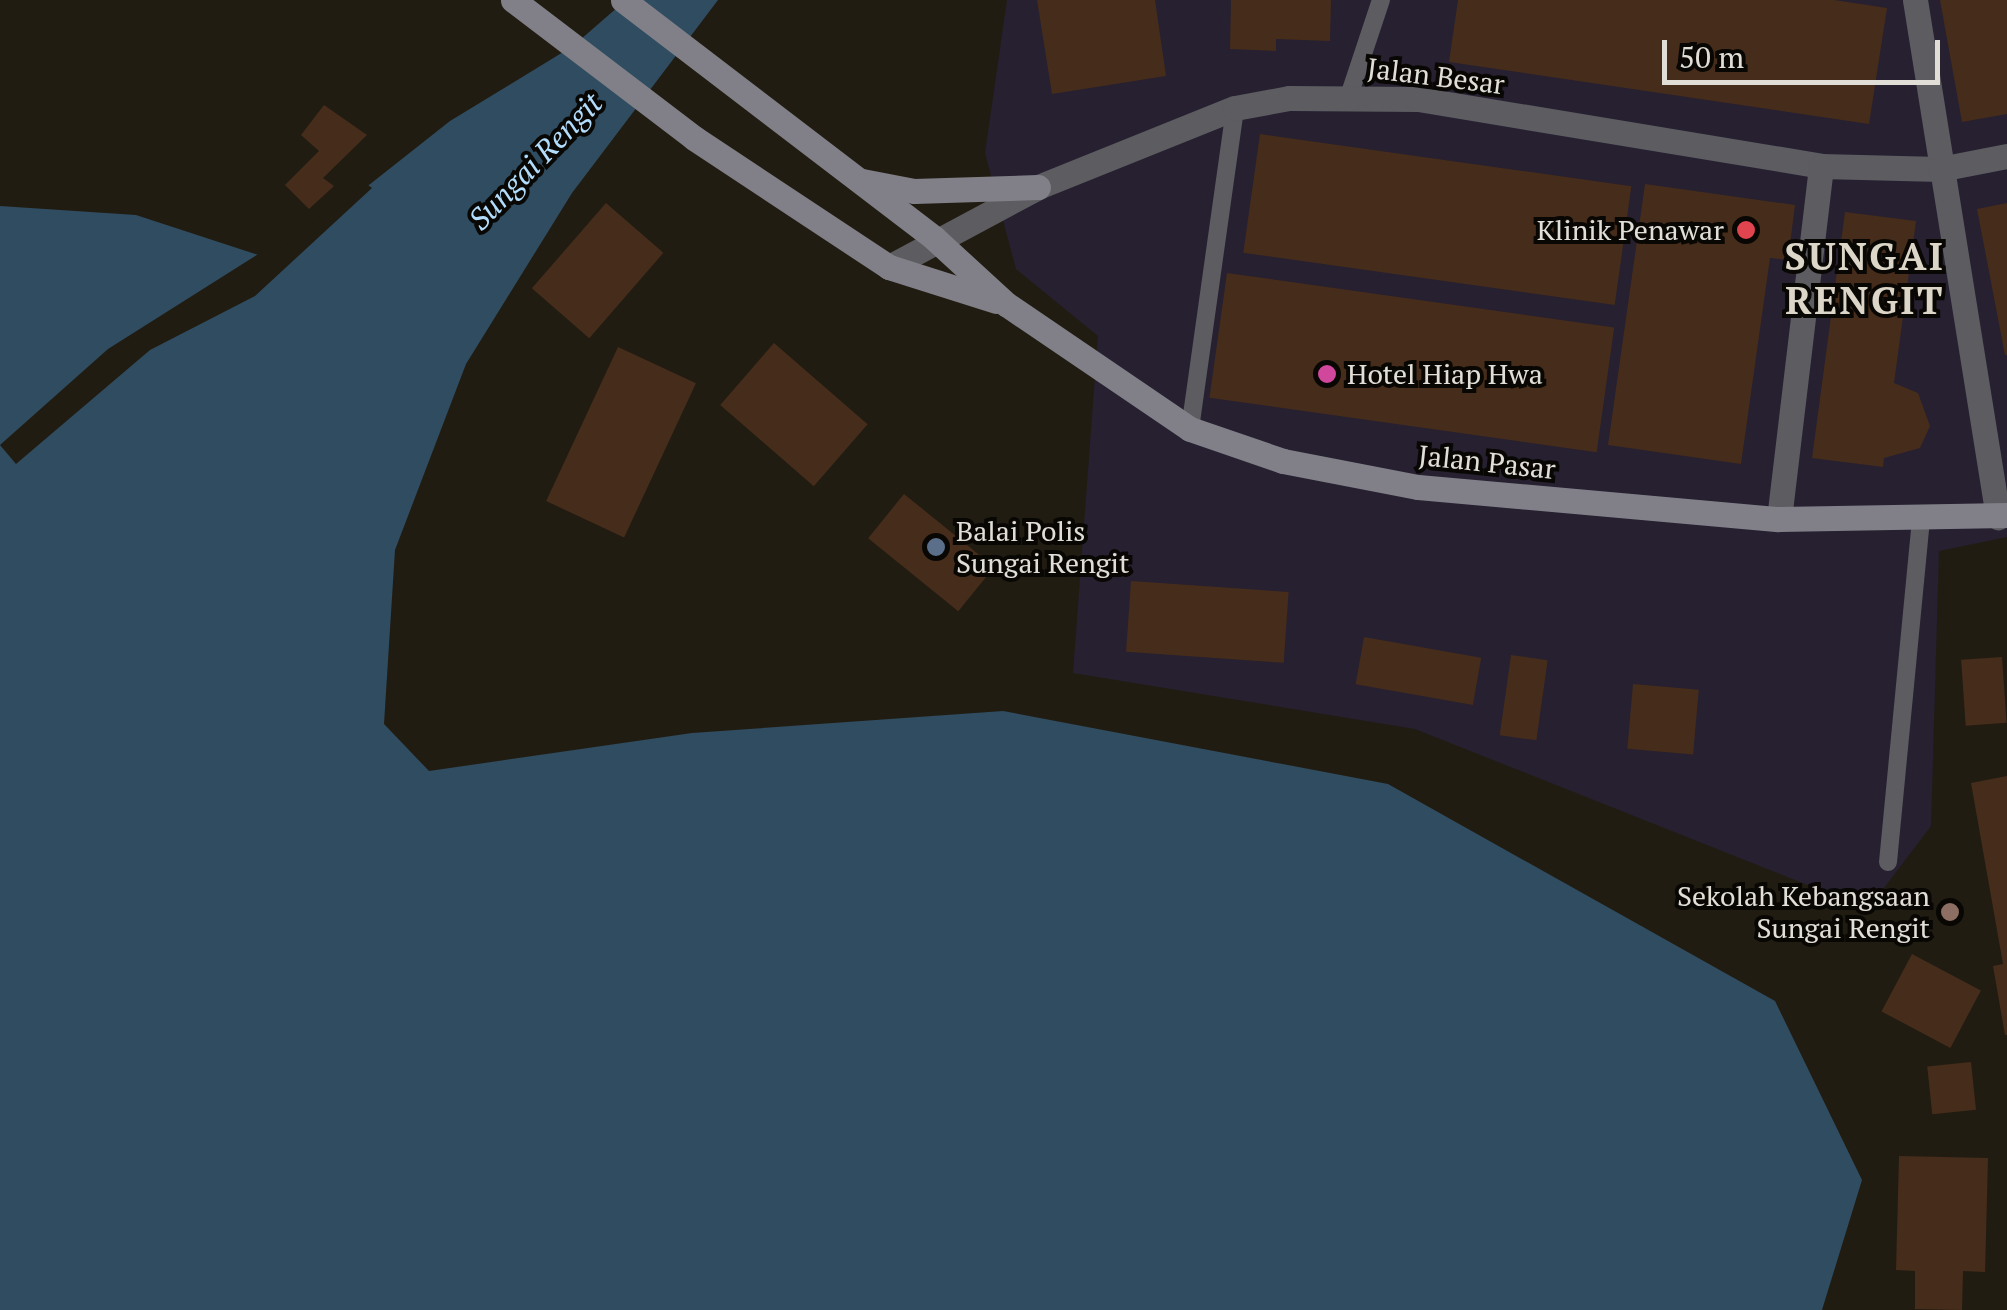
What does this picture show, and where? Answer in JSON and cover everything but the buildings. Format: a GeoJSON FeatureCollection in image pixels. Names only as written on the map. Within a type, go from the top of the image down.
{"type":"FeatureCollection","features":[{"type":"Feature","properties":{"kind":"main road"},"geometry":{"type":"LineString","coordinates":[[514,0],[694,138],[890,267],[1006,304]]}},
{"type":"Feature","properties":{"kind":"main road"},"geometry":{"type":"LineString","coordinates":[[623,0],[736,91],[934,238],[1006,304]]}},
{"type":"Feature","properties":{"kind":"main road"},"geometry":{"type":"LineString","coordinates":[[852,179],[914,191],[1038,187]]}},
{"type":"Feature","properties":{"kind":"main road","name":"Jalan Pasar"},"geometry":{"type":"LineString","coordinates":[[1006,304],[1190,429],[1283,461],[1418,487],[1779,518],[1922,522],[2002,516]]}},
{"type":"Feature","properties":{"kind":"street"},"geometry":{"type":"LineString","coordinates":[[1914,0],[2002,516]]}},
{"type":"Feature","properties":{"kind":"street","name":"Jalan Besar"},"geometry":{"type":"LineString","coordinates":[[890,267],[934,238],[1038,187],[1235,108],[1349,96],[1418,99],[1821,166],[1940,168],[2007,156]]}},
{"type":"Feature","properties":{"kind":"street"},"geometry":{"type":"LineString","coordinates":[[1779,518],[1821,166]]}},
{"type":"Feature","properties":{"kind":"lane"},"geometry":{"type":"LineString","coordinates":[[1349,96],[1380,0]]}},
{"type":"Feature","properties":{"kind":"lane"},"geometry":{"type":"LineString","coordinates":[[1190,429],[1235,108]]}},
{"type":"Feature","properties":{"kind":"lane"},"geometry":{"type":"LineString","coordinates":[[1888,862],[1922,522]]}},
{"type":"Feature","properties":{"kind":"shaded area"},"geometry":{"type":"Polygon","coordinates":[[[1007,0],[2007,0],[2007,537],[1939,551],[1931,826],[1868,909],[1415,729],[1073,673],[1098,336],[1016,269],[985,153],[1007,0]]]}},
{"type":"Feature","properties":{"kind":"water","name":"Sungai Rengit"},"geometry":{"type":"Polygon","coordinates":[[[626,0],[718,0],[572,193],[466,364],[395,550],[384,724],[429,771],[692,733],[1003,711],[1388,784],[1775,1001],[1862,1180],[1822,1310],[0,1310],[0,206],[136,215],[274,260],[450,121],[573,46],[626,0]]]}},
{"type":"Feature","properties":{"kind":"pier"},"geometry":{"type":"Polygon","coordinates":[[[364,182],[372,188],[255,296],[150,350],[16,464],[0,445],[108,349],[263,251],[273,254],[364,182]]]}},
{"type":"Feature","properties":{"kind":"place","name":"Klinik Penawar"},"geometry":{"type":"Point","coordinates":[1746,230]}},
{"type":"Feature","properties":{"kind":"place","name":"Hotel Hiap Hwa"},"geometry":{"type":"Point","coordinates":[1327,374]}},
{"type":"Feature","properties":{"kind":"place","name":"Balai Polis Sungai Rengit"},"geometry":{"type":"Point","coordinates":[936,547]}},
{"type":"Feature","properties":{"kind":"place","name":"Sekolah Kebangsaan Sungai Rengit"},"geometry":{"type":"Point","coordinates":[1950,912]}},
{"type":"Feature","properties":{"kind":"district","name":"SUNGAI RENGIT"},"geometry":{"type":"Point","coordinates":[1865,278]}}]}
